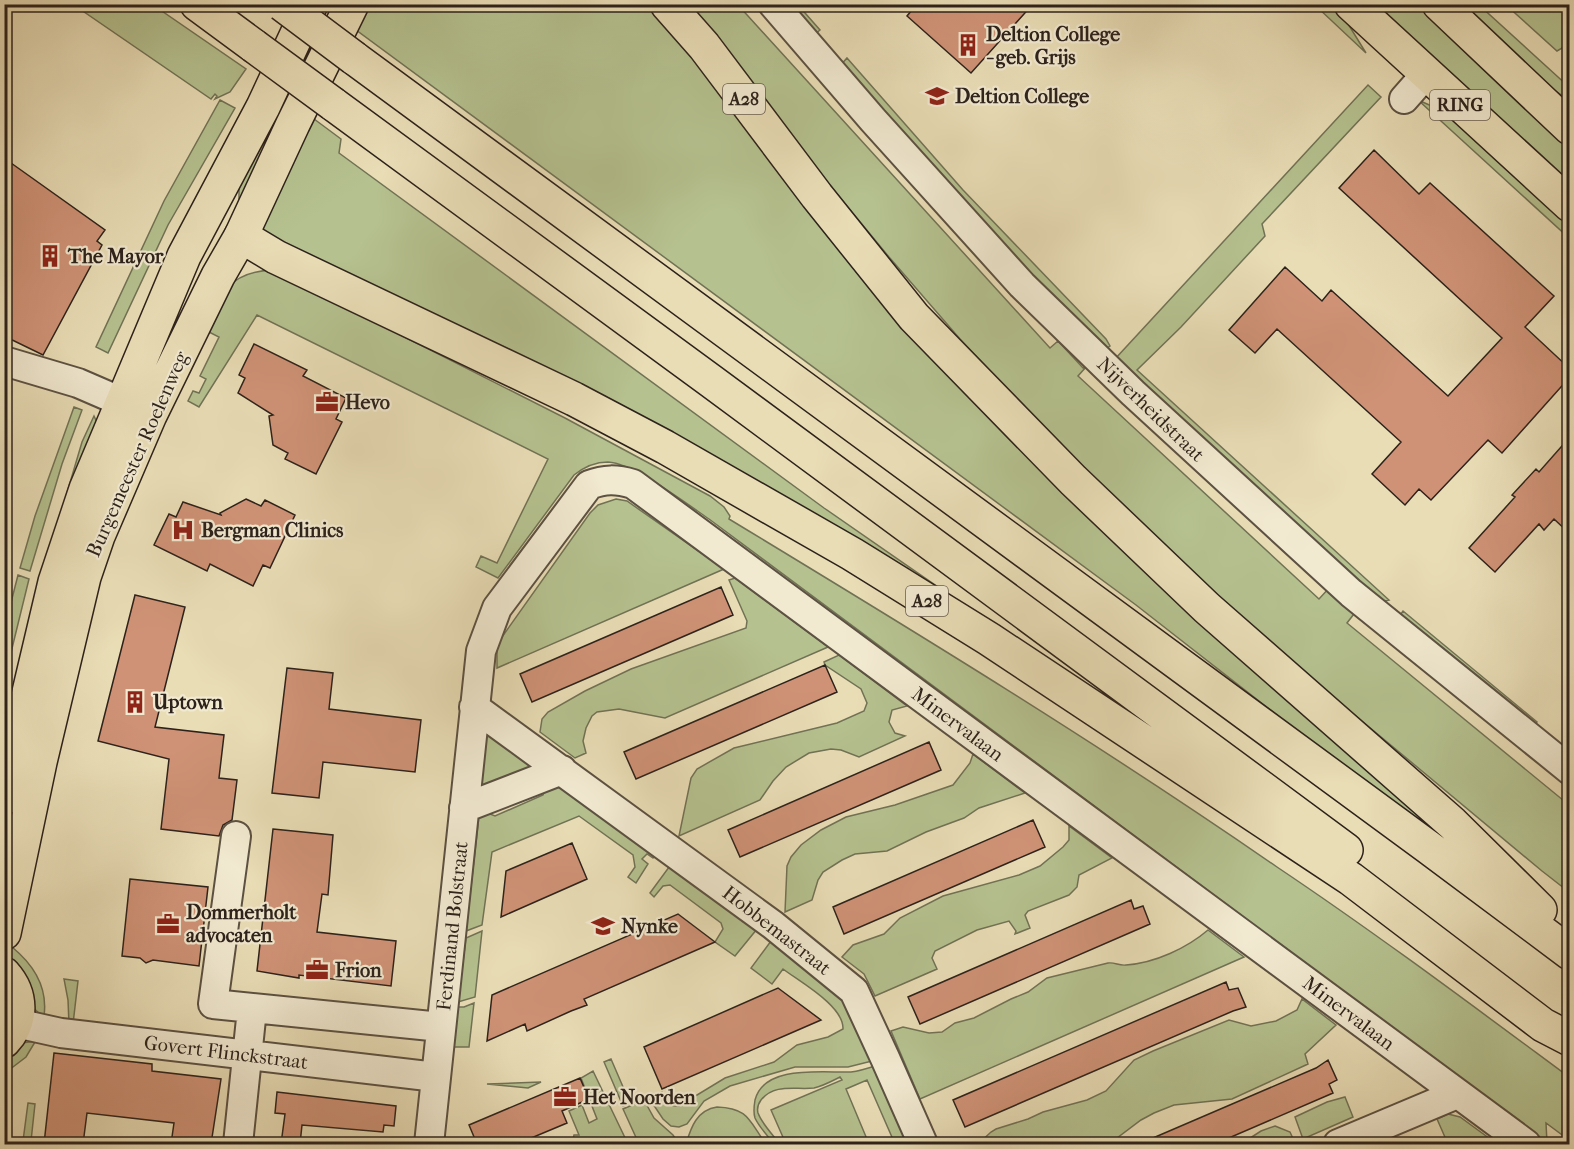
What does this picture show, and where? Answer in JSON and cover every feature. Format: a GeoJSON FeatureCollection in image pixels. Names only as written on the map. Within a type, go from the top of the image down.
{"type":"FeatureCollection","features":[{"type":"Feature","properties":{"kind":"main road","name":"A28"},"geometry":{"type":"LineString","coordinates":[[197,4],[721,388],[1334,842],[1569,1020]]}},
{"type":"Feature","properties":{"kind":"main road"},"geometry":{"type":"LineString","coordinates":[[282,4],[1428,846],[1569,954]]}},
{"type":"Feature","properties":{"kind":"main road","name":"Burgemeester Roelenweg"},"geometry":{"type":"LineString","coordinates":[[4,798],[55,582],[86,489],[184,256],[263,108],[311,4]]}},
{"type":"Feature","properties":{"kind":"main road","name":"Burgemeester Roelenweg"},"geometry":{"type":"LineString","coordinates":[[4,933],[40,762],[84,577],[98,536],[150,415],[218,276],[241,236],[352,4]]}},
{"type":"Feature","properties":{"kind":"main road","name":"A28"},"geometry":{"type":"LineString","coordinates":[[667,4],[704,46],[817,196],[914,317],[1073,480],[1199,600],[1452,823],[1569,938]]}},
{"type":"Feature","properties":{"kind":"main road","name":"RING"},"geometry":{"type":"LineString","coordinates":[[1351,4],[1569,205]]}},
{"type":"Feature","properties":{"kind":"main road","name":"RING"},"geometry":{"type":"LineString","coordinates":[[1438,4],[1569,128]]}},
{"type":"Feature","properties":{"kind":"main road"},"geometry":{"type":"LineString","coordinates":[[207,214],[241,236]]}},
{"type":"Feature","properties":{"kind":"main road","name":"A28"},"geometry":{"type":"LineString","coordinates":[[241,236],[276,257],[574,399],[665,447],[852,554],[989,639],[1351,879],[1543,1025],[1569,1039]]}},
{"type":"Feature","properties":{"kind":"main road"},"geometry":{"type":"LineString","coordinates":[[5,974],[19,1002],[10,1032]]}},
{"type":"Feature","properties":{"kind":"street","name":"Nijverheidstraat"},"geometry":{"type":"LineString","coordinates":[[773,4],[873,120],[1022,285],[1133,393],[1351,593],[1569,770]]}},
{"type":"Feature","properties":{"kind":"street"},"geometry":{"type":"LineString","coordinates":[[1404,99],[1426,74]]}},
{"type":"Feature","properties":{"kind":"street","name":"Burgemeester Roelenweg"},"geometry":{"type":"LineString","coordinates":[[4,361],[78,382],[122,402]]}},
{"type":"Feature","properties":{"kind":"street","name":"Minervalaan"},"geometry":{"type":"LineString","coordinates":[[474,707],[481,651],[496,608],[589,485],[604,479],[621,480],[633,484],[1526,1144]]}},
{"type":"Feature","properties":{"kind":"street","name":"Hobbemastraat"},"geometry":{"type":"LineString","coordinates":[[474,707],[773,925],[854,991],[922,1144]]}},
{"type":"Feature","properties":{"kind":"street","name":"Ferdinand Bolstraat"},"geometry":{"type":"LineString","coordinates":[[429,1144],[474,707]]}},
{"type":"Feature","properties":{"kind":"street"},"geometry":{"type":"LineString","coordinates":[[464,808],[562,770]]}},
{"type":"Feature","properties":{"kind":"street"},"geometry":{"type":"LineString","coordinates":[[236,836],[213,1005],[441,1027]]}},
{"type":"Feature","properties":{"kind":"street"},"geometry":{"type":"LineString","coordinates":[[237,1144],[252,1009]]}},
{"type":"Feature","properties":{"kind":"street","name":"Govert Flinckstraat"},"geometry":{"type":"LineString","coordinates":[[10,1032],[61,1033],[436,1077]]}},
{"type":"Feature","properties":{"kind":"street"},"geometry":{"type":"LineString","coordinates":[[1338,1144],[1457,1094]]}},
{"type":"Feature","properties":{"kind":"green space"},"geometry":{"type":"Polygon","coordinates":[[[74,5],[153,5],[246,69],[230,92],[215,99],[217,96],[215,94],[211,99],[74,5]]]}},
{"type":"Feature","properties":{"kind":"green space"},"geometry":{"type":"Polygon","coordinates":[[[358,5],[651,5],[665,18],[803,193],[1450,832],[1443,845],[1136,605],[348,24],[358,5]]]}},
{"type":"Feature","properties":{"kind":"green space"},"geometry":{"type":"Polygon","coordinates":[[[686,5],[738,5],[1050,348],[1058,341],[1083,368],[1086,367],[1078,376],[1319,599],[1330,587],[1357,610],[1347,623],[1569,805],[1569,892],[1315,682],[1231,609],[1066,452],[960,339],[889,257],[823,177],[704,24],[686,5]]]}},
{"type":"Feature","properties":{"kind":"green space"},"geometry":{"type":"Polygon","coordinates":[[[784,5],[798,5],[820,30],[813,36],[784,5]]]}},
{"type":"Feature","properties":{"kind":"green space"},"geometry":{"type":"Polygon","coordinates":[[[1314,5],[1337,6],[1366,53],[1316,6],[1314,5]]]}},
{"type":"Feature","properties":{"kind":"green space"},"geometry":{"type":"Polygon","coordinates":[[[1370,5],[1421,5],[1569,140],[1569,186],[1370,5]]]}},
{"type":"Feature","properties":{"kind":"green space"},"geometry":{"type":"Polygon","coordinates":[[[1456,5],[1479,5],[1569,87],[1569,100],[1542,82],[1456,5]]]}},
{"type":"Feature","properties":{"kind":"green space"},"geometry":{"type":"Polygon","coordinates":[[[1506,5],[1569,5],[1569,44],[1557,51],[1506,5]]]}},
{"type":"Feature","properties":{"kind":"green space"},"geometry":{"type":"Polygon","coordinates":[[[847,58],[963,190],[1106,339],[1110,346],[1100,348],[839,67],[847,58]]]}},
{"type":"Feature","properties":{"kind":"green space"},"geometry":{"type":"Polygon","coordinates":[[[1368,85],[1381,97],[1262,224],[1265,236],[1181,327],[1137,370],[1389,600],[1381,602],[1115,359],[1368,85]]]}},
{"type":"Feature","properties":{"kind":"green space"},"geometry":{"type":"Polygon","coordinates":[[[281,94],[295,104],[239,209],[239,185],[281,94]]]}},
{"type":"Feature","properties":{"kind":"green space"},"geometry":{"type":"Polygon","coordinates":[[[220,100],[235,108],[168,225],[108,353],[96,347],[164,201],[220,100]]]}},
{"type":"Feature","properties":{"kind":"green space"},"geometry":{"type":"Polygon","coordinates":[[[1418,100],[1461,119],[1569,218],[1569,238],[1418,100]]]}},
{"type":"Feature","properties":{"kind":"green space"},"geometry":{"type":"Polygon","coordinates":[[[306,113],[341,139],[339,153],[824,508],[1124,716],[257,237],[306,113]]]}},
{"type":"Feature","properties":{"kind":"green space"},"geometry":{"type":"Polygon","coordinates":[[[272,270],[565,418],[710,496],[724,507],[730,516],[729,519],[1006,689],[1210,821],[1388,944],[1569,1077],[1569,1140],[1546,1123],[1547,1143],[709,519],[631,469],[608,462],[586,467],[574,475],[498,578],[476,567],[481,556],[497,563],[548,459],[257,315],[199,407],[188,401],[193,391],[199,393],[206,379],[200,376],[219,337],[209,332],[221,296],[236,280],[246,275],[272,270]]]}},
{"type":"Feature","properties":{"kind":"green space"},"geometry":{"type":"Polygon","coordinates":[[[74,407],[82,410],[62,464],[30,571],[20,568],[35,516],[74,407]]]}},
{"type":"Feature","properties":{"kind":"green space"},"geometry":{"type":"Polygon","coordinates":[[[94,416],[99,427],[56,530],[82,442],[94,416]]]}},
{"type":"Feature","properties":{"kind":"green space"},"geometry":{"type":"Polygon","coordinates":[[[616,499],[627,501],[724,569],[497,668],[497,644],[590,513],[598,505],[616,499]]]}},
{"type":"Feature","properties":{"kind":"green space"},"geometry":{"type":"Polygon","coordinates":[[[18,575],[29,579],[5,677],[5,626],[18,575]]]}},
{"type":"Feature","properties":{"kind":"green space"},"geometry":{"type":"Polygon","coordinates":[[[735,578],[828,647],[665,718],[619,709],[597,712],[592,716],[586,728],[583,741],[586,753],[575,758],[540,732],[542,719],[548,712],[585,691],[631,669],[746,628],[747,621],[729,580],[735,578]]]}},
{"type":"Feature","properties":{"kind":"green space"},"geometry":{"type":"Polygon","coordinates":[[[1403,611],[1537,722],[1533,725],[1403,625],[1401,614],[1403,611]]]}},
{"type":"Feature","properties":{"kind":"green space"},"geometry":{"type":"Polygon","coordinates":[[[839,655],[907,706],[892,710],[889,722],[895,733],[905,736],[859,757],[831,749],[809,753],[786,767],[760,800],[679,836],[691,778],[697,769],[734,748],[837,723],[864,711],[867,703],[861,689],[825,665],[824,662],[839,655]]]}},
{"type":"Feature","properties":{"kind":"green space"},"geometry":{"type":"Polygon","coordinates":[[[489,733],[528,754],[533,769],[484,787],[481,784],[485,737],[489,733]]]}},
{"type":"Feature","properties":{"kind":"green space"},"geometry":{"type":"Polygon","coordinates":[[[973,754],[1025,793],[979,808],[964,818],[926,832],[887,851],[855,854],[842,860],[823,872],[812,900],[785,912],[787,866],[801,845],[821,830],[846,817],[895,805],[953,785],[970,763],[973,754]]]}},
{"type":"Feature","properties":{"kind":"green space"},"geometry":{"type":"Polygon","coordinates":[[[554,782],[657,852],[653,858],[647,854],[642,859],[648,864],[636,883],[628,877],[635,867],[633,855],[579,816],[492,852],[482,925],[466,931],[479,816],[485,812],[495,816],[543,795],[546,786],[554,782]]]}},
{"type":"Feature","properties":{"kind":"green space"},"geometry":{"type":"Polygon","coordinates":[[[1069,826],[1112,858],[1079,875],[1077,887],[1069,895],[1028,911],[1025,915],[1030,928],[1015,934],[1016,931],[1009,921],[977,930],[935,951],[932,958],[937,969],[875,996],[864,974],[842,957],[853,945],[884,934],[900,918],[943,896],[1019,875],[1040,866],[1069,840],[1069,826]]]}},
{"type":"Feature","properties":{"kind":"green space"},"geometry":{"type":"Polygon","coordinates":[[[672,863],[757,929],[735,956],[715,942],[723,929],[721,923],[670,885],[663,886],[654,897],[650,893],[672,863]]]}},
{"type":"Feature","properties":{"kind":"green space"},"geometry":{"type":"Polygon","coordinates":[[[1208,930],[1244,957],[920,1099],[891,1031],[903,1027],[929,1033],[942,1032],[955,1023],[974,1018],[1028,992],[1047,978],[1108,963],[1137,964],[1159,958],[1190,943],[1208,930]]]}},
{"type":"Feature","properties":{"kind":"green space"},"geometry":{"type":"Polygon","coordinates":[[[482,931],[475,997],[458,1002],[466,938],[482,931]]]}},
{"type":"Feature","properties":{"kind":"green space"},"geometry":{"type":"Polygon","coordinates":[[[771,941],[838,986],[876,1060],[848,1067],[795,1067],[730,1086],[704,1101],[687,1124],[679,1127],[671,1126],[663,1119],[649,1098],[662,1092],[668,1103],[679,1106],[725,1078],[774,1062],[797,1045],[828,1037],[843,1029],[841,1020],[829,1003],[783,969],[772,984],[751,968],[771,941]]]}},
{"type":"Feature","properties":{"kind":"green space"},"geometry":{"type":"Polygon","coordinates":[[[12,947],[27,961],[38,977],[44,996],[44,1016],[32,1005],[21,987],[10,956],[9,948],[12,947]]]}},
{"type":"Feature","properties":{"kind":"green space"},"geometry":{"type":"Polygon","coordinates":[[[64,979],[78,981],[73,1024],[69,1024],[64,979]]]}},
{"type":"Feature","properties":{"kind":"green space"},"geometry":{"type":"Polygon","coordinates":[[[1302,999],[1336,1025],[1305,1054],[1308,1064],[1232,1099],[1174,1105],[1141,1120],[1109,1144],[978,1144],[996,1129],[1043,1112],[1087,1100],[1106,1091],[1134,1060],[1153,1051],[1229,1020],[1251,1026],[1276,1021],[1297,1010],[1302,999]]]}},
{"type":"Feature","properties":{"kind":"green space"},"geometry":{"type":"Polygon","coordinates":[[[474,1003],[469,1047],[453,1047],[458,1007],[474,1003]]]}},
{"type":"Feature","properties":{"kind":"green space"},"geometry":{"type":"Polygon","coordinates":[[[35,1042],[26,1057],[5,1073],[4,1059],[7,1053],[22,1044],[35,1042]]]}},
{"type":"Feature","properties":{"kind":"green space"},"geometry":{"type":"Polygon","coordinates":[[[611,1059],[630,1103],[623,1106],[604,1062],[611,1059]]]}},
{"type":"Feature","properties":{"kind":"green space"},"geometry":{"type":"Polygon","coordinates":[[[878,1065],[912,1144],[895,1144],[867,1080],[846,1089],[869,1144],[786,1144],[771,1110],[842,1080],[840,1077],[814,1088],[779,1089],[761,1100],[758,1113],[780,1144],[774,1144],[755,1118],[755,1100],[761,1089],[770,1081],[796,1073],[851,1072],[878,1065]]]}},
{"type":"Feature","properties":{"kind":"green space"},"geometry":{"type":"Polygon","coordinates":[[[593,1071],[628,1144],[572,1144],[574,1135],[579,1135],[569,1111],[582,1105],[589,1123],[597,1119],[581,1078],[593,1071]]]}},
{"type":"Feature","properties":{"kind":"green space"},"geometry":{"type":"Polygon","coordinates":[[[541,1082],[528,1088],[487,1084],[541,1082]]]}},
{"type":"Feature","properties":{"kind":"green space"},"geometry":{"type":"Polygon","coordinates":[[[1345,1097],[1353,1117],[1303,1139],[1295,1117],[1327,1102],[1345,1097]]]}},
{"type":"Feature","properties":{"kind":"green space"},"geometry":{"type":"Polygon","coordinates":[[[644,1100],[654,1118],[673,1135],[679,1144],[669,1141],[658,1144],[639,1144],[623,1109],[644,1100]]]}},
{"type":"Feature","properties":{"kind":"green space"},"geometry":{"type":"Polygon","coordinates":[[[28,1103],[35,1104],[31,1141],[23,1141],[28,1103]]]}},
{"type":"Feature","properties":{"kind":"green space"},"geometry":{"type":"Polygon","coordinates":[[[717,1107],[742,1113],[766,1144],[686,1144],[696,1120],[704,1112],[717,1107]]]}},
{"type":"Feature","properties":{"kind":"green space"},"geometry":{"type":"Polygon","coordinates":[[[1448,1114],[1460,1117],[1497,1144],[1448,1144],[1437,1119],[1448,1114]]]}},
{"type":"Feature","properties":{"kind":"green space"},"geometry":{"type":"Polygon","coordinates":[[[1275,1126],[1290,1132],[1295,1143],[1246,1144],[1244,1142],[1261,1131],[1275,1126]]]}},
{"type":"Feature","properties":{"kind":"building","name":"Deltion College - geb. Grijs"},"geometry":{"type":"Polygon","coordinates":[[[917,4],[1033,4],[971,73],[907,16],[917,4]]]}},
{"type":"Feature","properties":{"kind":"building"},"geometry":{"type":"Polygon","coordinates":[[[1374,150],[1419,194],[1430,183],[1554,296],[1525,327],[1569,368],[1569,378],[1502,453],[1488,440],[1431,500],[1419,489],[1405,505],[1372,474],[1401,442],[1277,329],[1255,353],[1229,330],[1285,267],[1322,301],[1331,290],[1448,396],[1502,338],[1339,188],[1374,150]]]}},
{"type":"Feature","properties":{"kind":"building","name":"The Mayor"},"geometry":{"type":"Polygon","coordinates":[[[4,158],[105,230],[97,241],[102,245],[43,355],[4,336],[4,158]]]}},
{"type":"Feature","properties":{"kind":"building"},"geometry":{"type":"Polygon","coordinates":[[[254,344],[307,370],[303,376],[346,398],[336,419],[342,422],[316,474],[285,459],[288,453],[273,445],[269,416],[273,415],[238,393],[245,378],[239,375],[254,344]]]}},
{"type":"Feature","properties":{"kind":"building"},"geometry":{"type":"Polygon","coordinates":[[[1569,438],[1569,533],[1554,519],[1544,530],[1539,524],[1495,572],[1469,548],[1515,497],[1512,495],[1536,469],[1539,472],[1569,438]]]}},
{"type":"Feature","properties":{"kind":"building"},"geometry":{"type":"Polygon","coordinates":[[[246,499],[261,506],[265,500],[295,515],[270,568],[263,565],[253,586],[210,564],[207,571],[154,545],[169,514],[176,517],[183,502],[221,515],[220,513],[246,499]]]}},
{"type":"Feature","properties":{"kind":"building"},"geometry":{"type":"Polygon","coordinates":[[[721,587],[733,615],[532,702],[520,674],[721,587]]]}},
{"type":"Feature","properties":{"kind":"building","name":"Uptown"},"geometry":{"type":"Polygon","coordinates":[[[135,595],[185,607],[155,727],[224,735],[219,778],[237,780],[232,820],[223,825],[219,836],[161,829],[169,759],[98,741],[135,595]]]}},
{"type":"Feature","properties":{"kind":"building"},"geometry":{"type":"Polygon","coordinates":[[[825,665],[837,692],[636,779],[624,752],[825,665]]]}},
{"type":"Feature","properties":{"kind":"building"},"geometry":{"type":"Polygon","coordinates":[[[287,668],[333,673],[329,709],[421,720],[415,772],[323,762],[319,798],[272,793],[287,668]]]}},
{"type":"Feature","properties":{"kind":"building"},"geometry":{"type":"Polygon","coordinates":[[[929,742],[941,770],[740,857],[728,830],[929,742]]]}},
{"type":"Feature","properties":{"kind":"building"},"geometry":{"type":"Polygon","coordinates":[[[1033,820],[1045,847],[844,934],[833,907],[1033,820]]]}},
{"type":"Feature","properties":{"kind":"building"},"geometry":{"type":"Polygon","coordinates":[[[273,829],[333,835],[328,895],[322,894],[317,932],[396,941],[391,986],[299,975],[299,978],[257,971],[273,829]]]}},
{"type":"Feature","properties":{"kind":"building"},"geometry":{"type":"Polygon","coordinates":[[[572,843],[587,879],[501,917],[506,871],[572,843]]]}},
{"type":"Feature","properties":{"kind":"building"},"geometry":{"type":"Polygon","coordinates":[[[130,879],[208,887],[199,966],[153,960],[146,963],[140,958],[122,956],[130,879]]]}},
{"type":"Feature","properties":{"kind":"building"},"geometry":{"type":"Polygon","coordinates":[[[1131,900],[1134,909],[1143,906],[1150,924],[920,1024],[908,997],[1131,900]]]}},
{"type":"Feature","properties":{"kind":"building"},"geometry":{"type":"Polygon","coordinates":[[[678,914],[715,942],[584,999],[587,1005],[527,1031],[525,1024],[487,1041],[492,995],[678,914]]]}},
{"type":"Feature","properties":{"kind":"building"},"geometry":{"type":"Polygon","coordinates":[[[1226,982],[1229,990],[1238,988],[1246,1007],[965,1127],[953,1100],[1226,982]]]}},
{"type":"Feature","properties":{"kind":"building"},"geometry":{"type":"Polygon","coordinates":[[[778,988],[821,1020],[662,1089],[644,1047],[778,988]]]}},
{"type":"Feature","properties":{"kind":"building"},"geometry":{"type":"Polygon","coordinates":[[[54,1053],[152,1064],[152,1071],[221,1079],[211,1144],[171,1144],[174,1123],[87,1113],[83,1144],[44,1144],[54,1053]]]}},
{"type":"Feature","properties":{"kind":"building"},"geometry":{"type":"Polygon","coordinates":[[[1328,1060],[1337,1080],[1329,1084],[1333,1093],[1215,1144],[1139,1144],[1316,1068],[1328,1060]]]}},
{"type":"Feature","properties":{"kind":"building"},"geometry":{"type":"Polygon","coordinates":[[[580,1078],[589,1099],[562,1111],[567,1123],[517,1144],[477,1144],[469,1125],[580,1078]]]}},
{"type":"Feature","properties":{"kind":"building"},"geometry":{"type":"Polygon","coordinates":[[[277,1092],[396,1106],[394,1126],[384,1125],[383,1132],[302,1125],[300,1144],[281,1144],[285,1114],[275,1113],[277,1092]]]}},
{"type":"Feature","properties":{"kind":"place","name":"Deltion College - geb. Grijs"},"geometry":{"type":"Point","coordinates":[968,45]}},
{"type":"Feature","properties":{"kind":"place","name":"Deltion College"},"geometry":{"type":"Point","coordinates":[937,96]}},
{"type":"Feature","properties":{"kind":"place","name":"The Mayor"},"geometry":{"type":"Point","coordinates":[50,256]}},
{"type":"Feature","properties":{"kind":"place","name":"Hevo"},"geometry":{"type":"Point","coordinates":[327,402]}},
{"type":"Feature","properties":{"kind":"place","name":"Bergman Clinics"},"geometry":{"type":"Point","coordinates":[183,530]}},
{"type":"Feature","properties":{"kind":"place","name":"Uptown"},"geometry":{"type":"Point","coordinates":[135,702]}},
{"type":"Feature","properties":{"kind":"place","name":"Dommerholt advocaten"},"geometry":{"type":"Point","coordinates":[168,924]}},
{"type":"Feature","properties":{"kind":"place","name":"Nynke"},"geometry":{"type":"Point","coordinates":[603,926]}},
{"type":"Feature","properties":{"kind":"place","name":"Frion"},"geometry":{"type":"Point","coordinates":[317,970]}},
{"type":"Feature","properties":{"kind":"place","name":"Het Noorden"},"geometry":{"type":"Point","coordinates":[565,1097]}}]}
